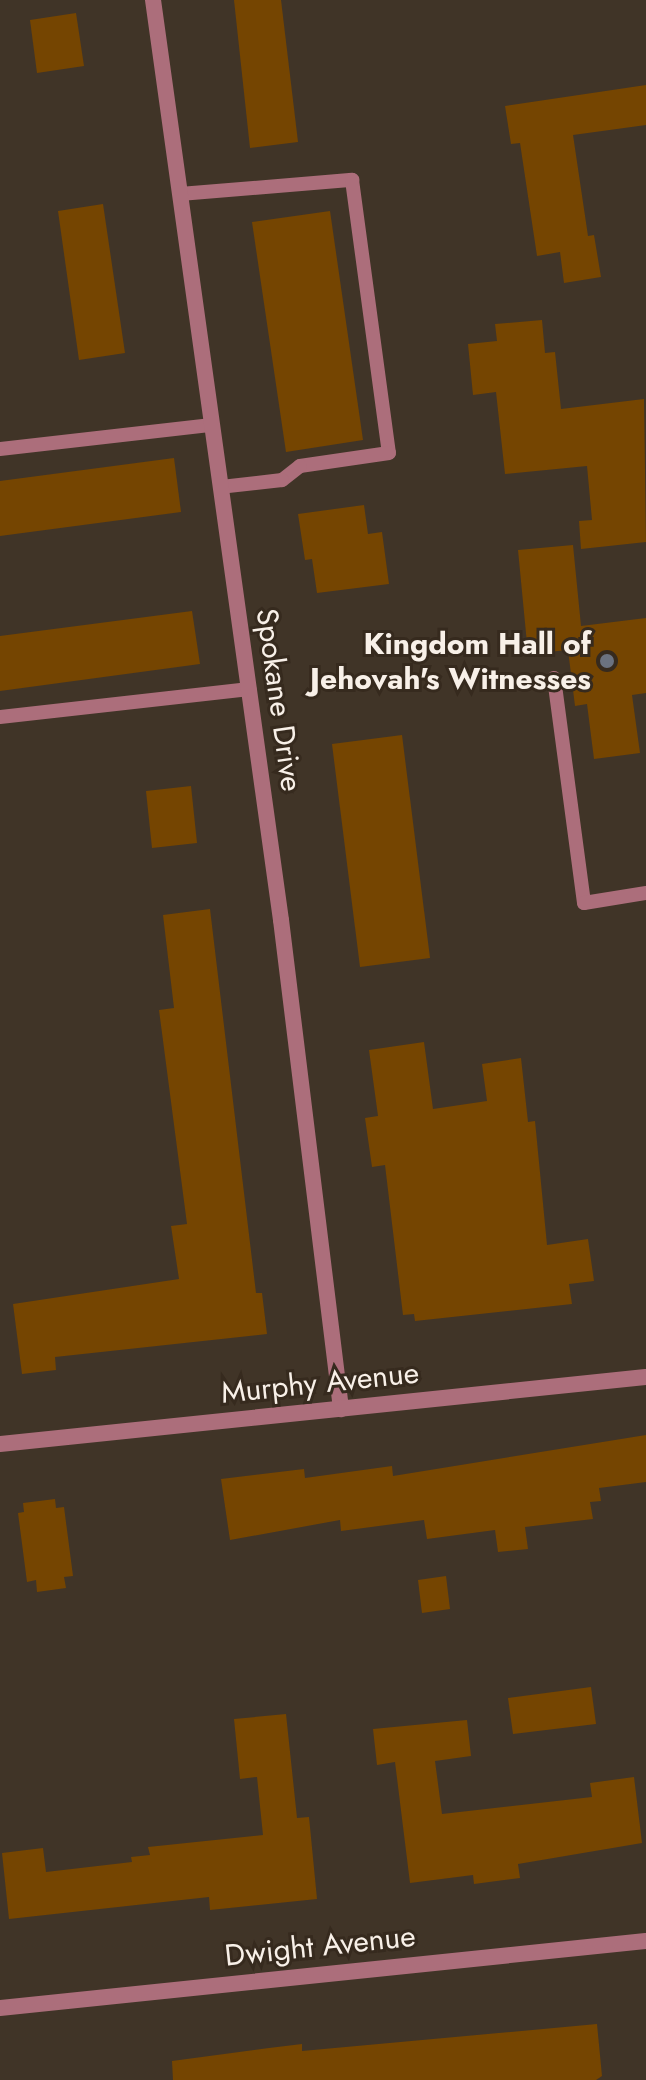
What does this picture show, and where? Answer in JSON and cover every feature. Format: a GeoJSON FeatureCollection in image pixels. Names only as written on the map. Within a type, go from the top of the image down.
{"type":"FeatureCollection","features":[{"type":"Feature","properties":{"kind":"street","name":"Spokane Drive"},"geometry":{"type":"LineString","coordinates":[[153,0],[249,689],[341,1409]]}},
{"type":"Feature","properties":{"kind":"street","name":"Murphy Avenue"},"geometry":{"type":"LineString","coordinates":[[0,1444],[646,1377]]}},
{"type":"Feature","properties":{"kind":"street","name":"Dwight Avenue"},"geometry":{"type":"LineString","coordinates":[[0,2008],[646,1941]]}},
{"type":"Feature","properties":{"kind":"lane"},"geometry":{"type":"LineString","coordinates":[[180,194],[352,180],[389,453],[300,466],[282,480],[221,487]]}},
{"type":"Feature","properties":{"kind":"lane"},"geometry":{"type":"LineString","coordinates":[[0,449],[212,425]]}},
{"type":"Feature","properties":{"kind":"lane"},"geometry":{"type":"LineString","coordinates":[[554,678],[584,903],[646,893]]}},
{"type":"Feature","properties":{"kind":"lane"},"geometry":{"type":"LineString","coordinates":[[0,717],[249,689]]}},
{"type":"Feature","properties":{"kind":"building"},"geometry":{"type":"Polygon","coordinates":[[[234,0],[281,0],[298,142],[250,148],[234,0]]]}},
{"type":"Feature","properties":{"kind":"building"},"geometry":{"type":"Polygon","coordinates":[[[76,13],[84,66],[37,73],[30,20],[76,13]]]}},
{"type":"Feature","properties":{"kind":"building"},"geometry":{"type":"Polygon","coordinates":[[[646,85],[646,125],[573,135],[588,236],[594,235],[601,277],[564,283],[560,252],[537,256],[520,143],[511,144],[505,106],[646,85]]]}},
{"type":"Feature","properties":{"kind":"building"},"geometry":{"type":"Polygon","coordinates":[[[103,204],[125,353],[79,360],[58,211],[103,204]]]}},
{"type":"Feature","properties":{"kind":"building"},"geometry":{"type":"Polygon","coordinates":[[[330,211],[363,440],[286,452],[252,222],[330,211]]]}},
{"type":"Feature","properties":{"kind":"building"},"geometry":{"type":"Polygon","coordinates":[[[542,320],[545,353],[555,352],[561,409],[644,399],[646,542],[581,549],[579,521],[592,520],[587,466],[505,474],[496,392],[473,395],[468,344],[497,341],[495,324],[542,320]]]}},
{"type":"Feature","properties":{"kind":"building"},"geometry":{"type":"Polygon","coordinates":[[[174,458],[181,512],[0,536],[0,481],[174,458]]]}},
{"type":"Feature","properties":{"kind":"building"},"geometry":{"type":"Polygon","coordinates":[[[364,505],[368,534],[382,532],[389,584],[317,593],[312,559],[305,560],[298,514],[364,505]]]}},
{"type":"Feature","properties":{"kind":"building","name":"Kingdom Hall of Jehovah's Witnesses"},"geometry":{"type":"Polygon","coordinates":[[[573,545],[581,626],[646,618],[646,693],[632,695],[640,753],[594,759],[587,704],[575,706],[568,650],[528,654],[518,550],[573,545]]]}},
{"type":"Feature","properties":{"kind":"building"},"geometry":{"type":"Polygon","coordinates":[[[192,611],[200,664],[0,691],[0,636],[192,611]]]}},
{"type":"Feature","properties":{"kind":"building"},"geometry":{"type":"Polygon","coordinates":[[[402,735],[430,958],[360,967],[332,744],[402,735]]]}},
{"type":"Feature","properties":{"kind":"building"},"geometry":{"type":"Polygon","coordinates":[[[191,786],[197,843],[152,848],[146,791],[191,786]]]}},
{"type":"Feature","properties":{"kind":"building"},"geometry":{"type":"Polygon","coordinates":[[[210,909],[256,1293],[262,1293],[267,1334],[55,1357],[56,1370],[22,1374],[13,1304],[179,1279],[171,1226],[187,1224],[159,1010],[174,1008],[163,915],[210,909]]]}},
{"type":"Feature","properties":{"kind":"building"},"geometry":{"type":"Polygon","coordinates":[[[424,1042],[433,1109],[487,1101],[482,1064],[521,1058],[528,1122],[535,1121],[547,1245],[588,1239],[594,1281],[569,1284],[572,1304],[415,1321],[414,1314],[403,1315],[385,1165],[372,1167],[365,1118],[378,1116],[369,1050],[424,1042]]]}},
{"type":"Feature","properties":{"kind":"building"},"geometry":{"type":"Polygon","coordinates":[[[646,1435],[646,1482],[599,1488],[601,1501],[590,1502],[593,1519],[525,1527],[528,1549],[498,1552],[495,1530],[427,1539],[424,1520],[341,1531],[340,1520],[230,1540],[221,1479],[304,1469],[305,1478],[392,1466],[393,1476],[646,1435]]]}},
{"type":"Feature","properties":{"kind":"building"},"geometry":{"type":"Polygon","coordinates":[[[55,1499],[56,1508],[64,1507],[73,1576],[64,1577],[66,1588],[37,1592],[36,1580],[27,1582],[18,1513],[24,1512],[23,1503],[55,1499]]]}},
{"type":"Feature","properties":{"kind":"building"},"geometry":{"type":"Polygon","coordinates":[[[446,1576],[450,1609],[422,1613],[418,1580],[446,1576]]]}},
{"type":"Feature","properties":{"kind":"building"},"geometry":{"type":"Polygon","coordinates":[[[591,1687],[596,1724],[513,1734],[508,1698],[591,1687]]]}},
{"type":"Feature","properties":{"kind":"building"},"geometry":{"type":"Polygon","coordinates":[[[286,1714],[297,1818],[309,1817],[317,1899],[210,1910],[209,1897],[9,1919],[2,1853],[43,1848],[46,1872],[132,1862],[131,1857],[150,1855],[148,1847],[263,1835],[257,1777],[240,1779],[234,1719],[286,1714]]]}},
{"type":"Feature","properties":{"kind":"building"},"geometry":{"type":"Polygon","coordinates":[[[467,1720],[471,1756],[435,1761],[442,1814],[592,1797],[590,1783],[634,1777],[642,1843],[518,1864],[520,1878],[474,1884],[473,1875],[410,1883],[395,1762],[377,1765],[373,1729],[467,1720]]]}},
{"type":"Feature","properties":{"kind":"building"},"geometry":{"type":"Polygon","coordinates":[[[597,2024],[602,2076],[596,2080],[173,2080],[172,2061],[269,2048],[302,2044],[302,2051],[597,2024]]]}},
{"type":"Feature","properties":{"kind":"place","name":"Kingdom Hall of Jehovah's Witnesses"},"geometry":{"type":"Point","coordinates":[607,661]}}]}
